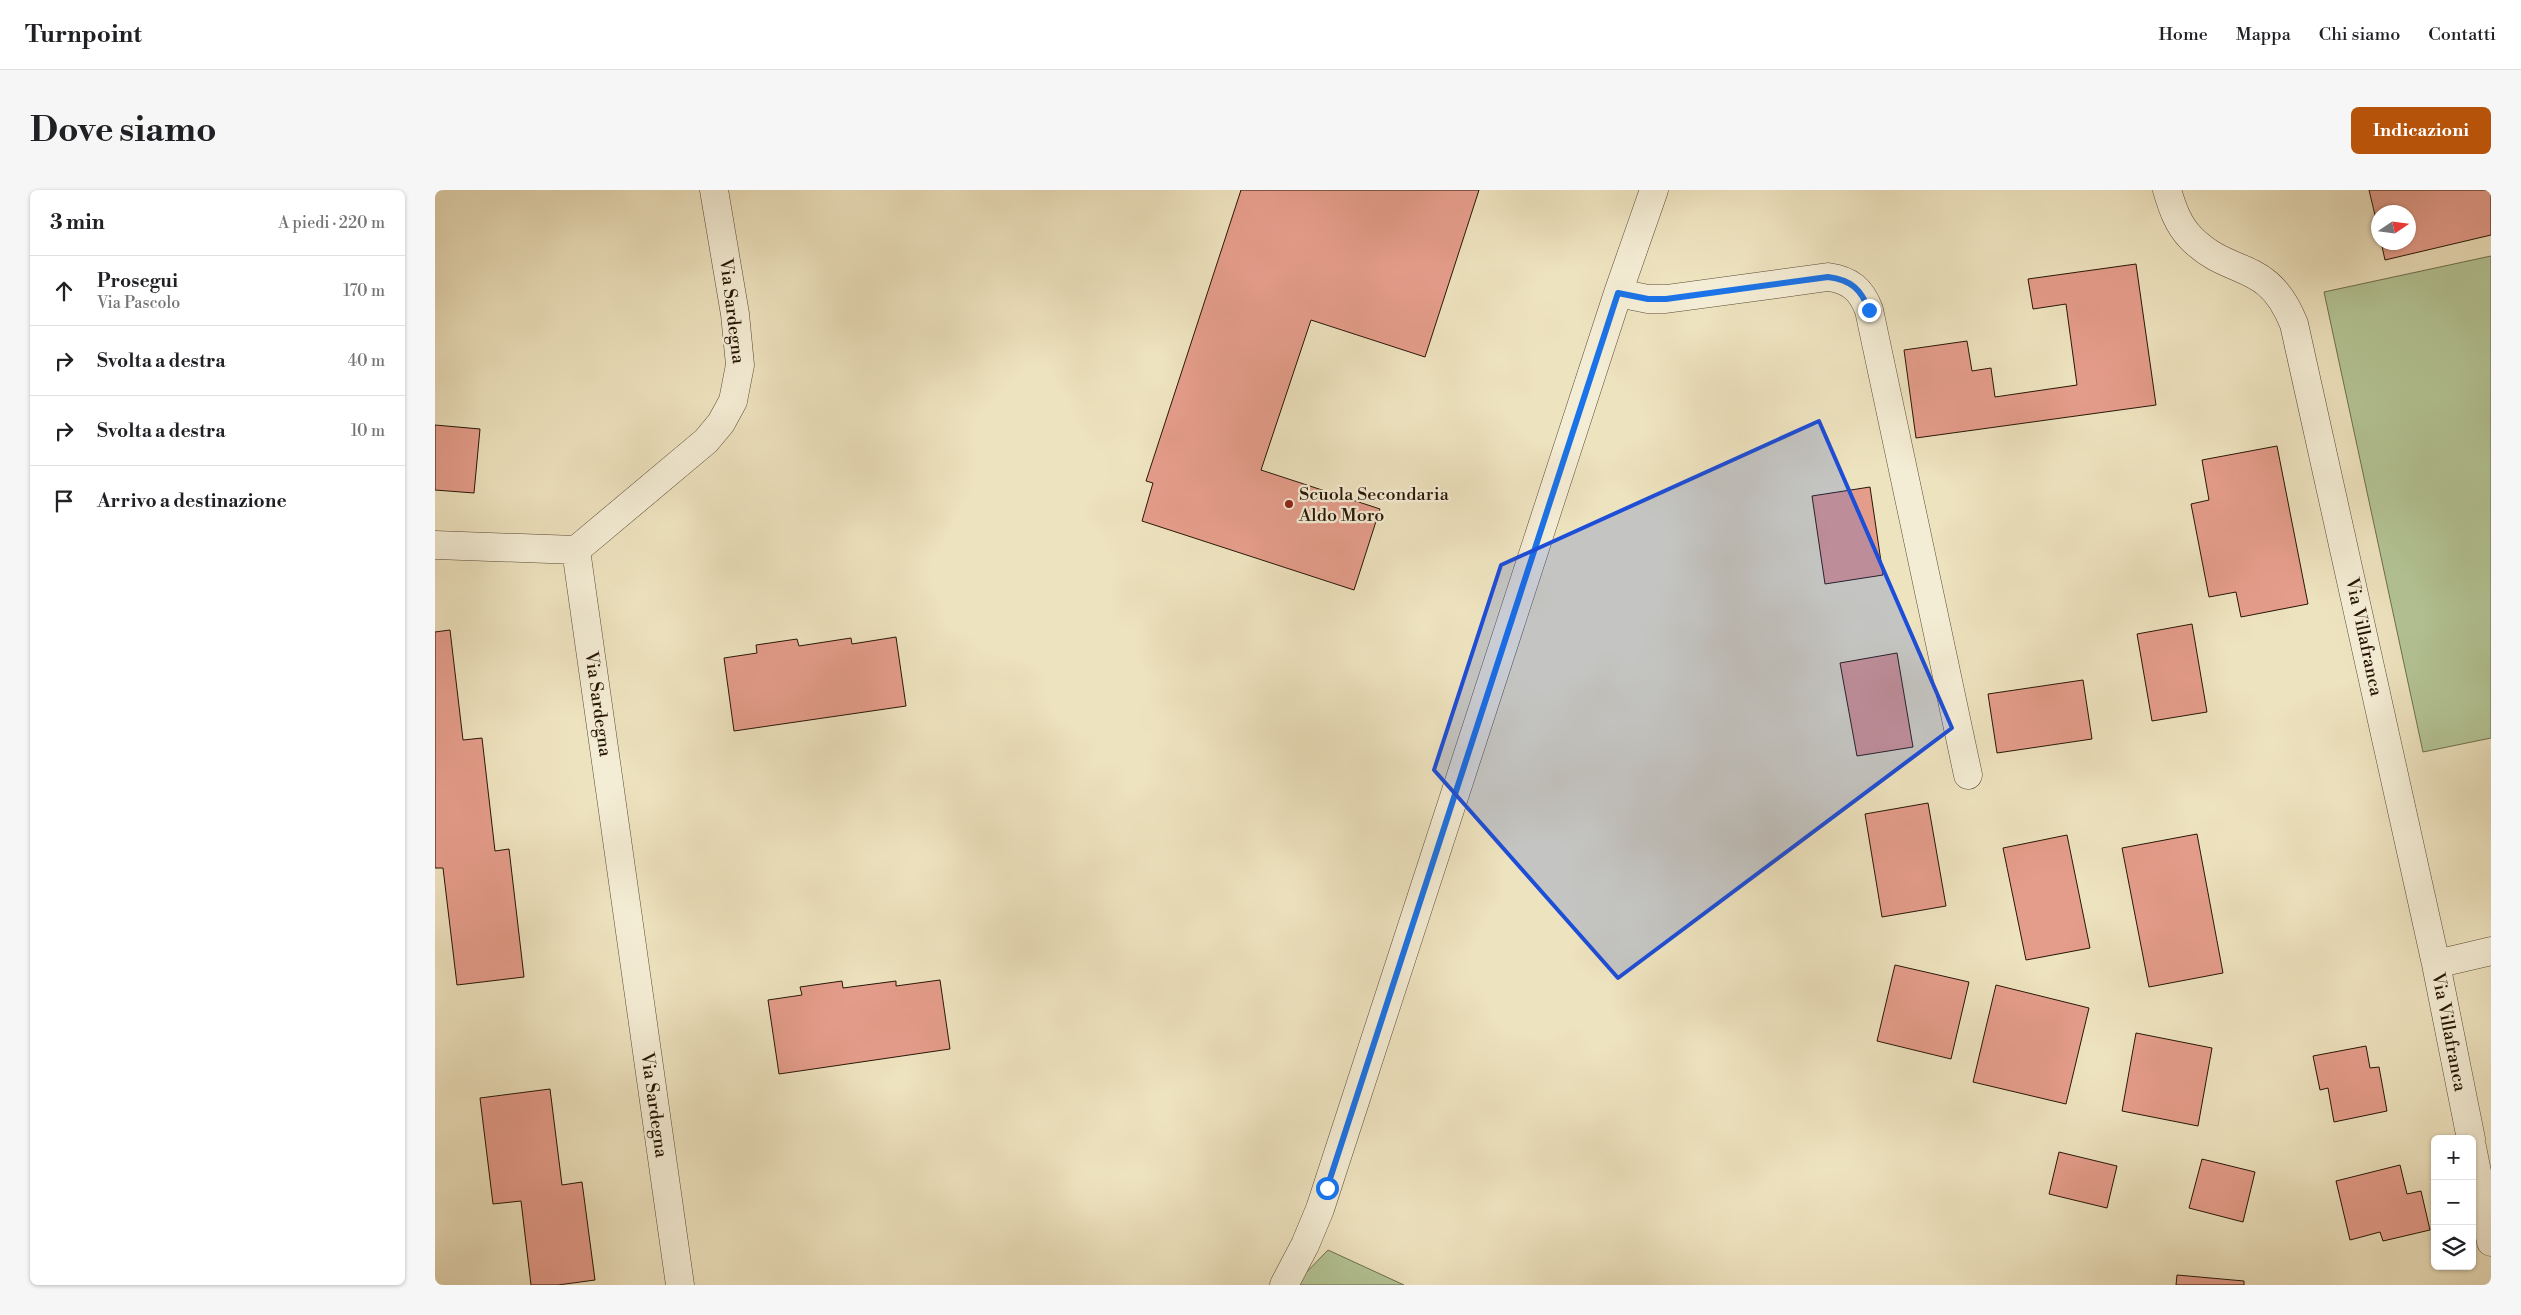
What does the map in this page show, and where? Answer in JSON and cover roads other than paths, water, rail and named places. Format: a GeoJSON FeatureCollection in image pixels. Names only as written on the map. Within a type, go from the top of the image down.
{"type":"FeatureCollection","features":[{"type":"Feature","properties":{"kind":"street","name":"Via Sardegna"},"geometry":{"type":"LineString","coordinates":[[680,1285],[576,550],[706,441],[721,423],[733,401],[739,378],[740,349],[714,190]]}},
{"type":"Feature","properties":{"kind":"street"},"geometry":{"type":"LineString","coordinates":[[1284,1285],[1305,1245],[1320,1209],[1618,293],[1654,190]]}},
{"type":"Feature","properties":{"kind":"street","name":"Via Villafranca"},"geometry":{"type":"LineString","coordinates":[[2167,190],[2177,216],[2190,237],[2217,257],[2253,272],[2270,284],[2285,303],[2294,324],[2436,964],[2470,1135]]}},
{"type":"Feature","properties":{"kind":"street"},"geometry":{"type":"LineString","coordinates":[[1618,293],[1648,299],[1666,299],[1828,277],[1849,282],[1860,291],[1869,310],[1968,775]]}},
{"type":"Feature","properties":{"kind":"street"},"geometry":{"type":"LineString","coordinates":[[435,545],[576,550]]}},
{"type":"Feature","properties":{"kind":"street"},"geometry":{"type":"LineString","coordinates":[[2436,964],[2491,951]]}},
{"type":"Feature","properties":{"kind":"street"},"geometry":{"type":"LineString","coordinates":[[2476,1167],[2491,1242]]}},
{"type":"Feature","properties":{"kind":"place","name":"Scuola Secondaria Aldo Moro"},"geometry":{"type":"Point","coordinates":[1289,504]}}]}
